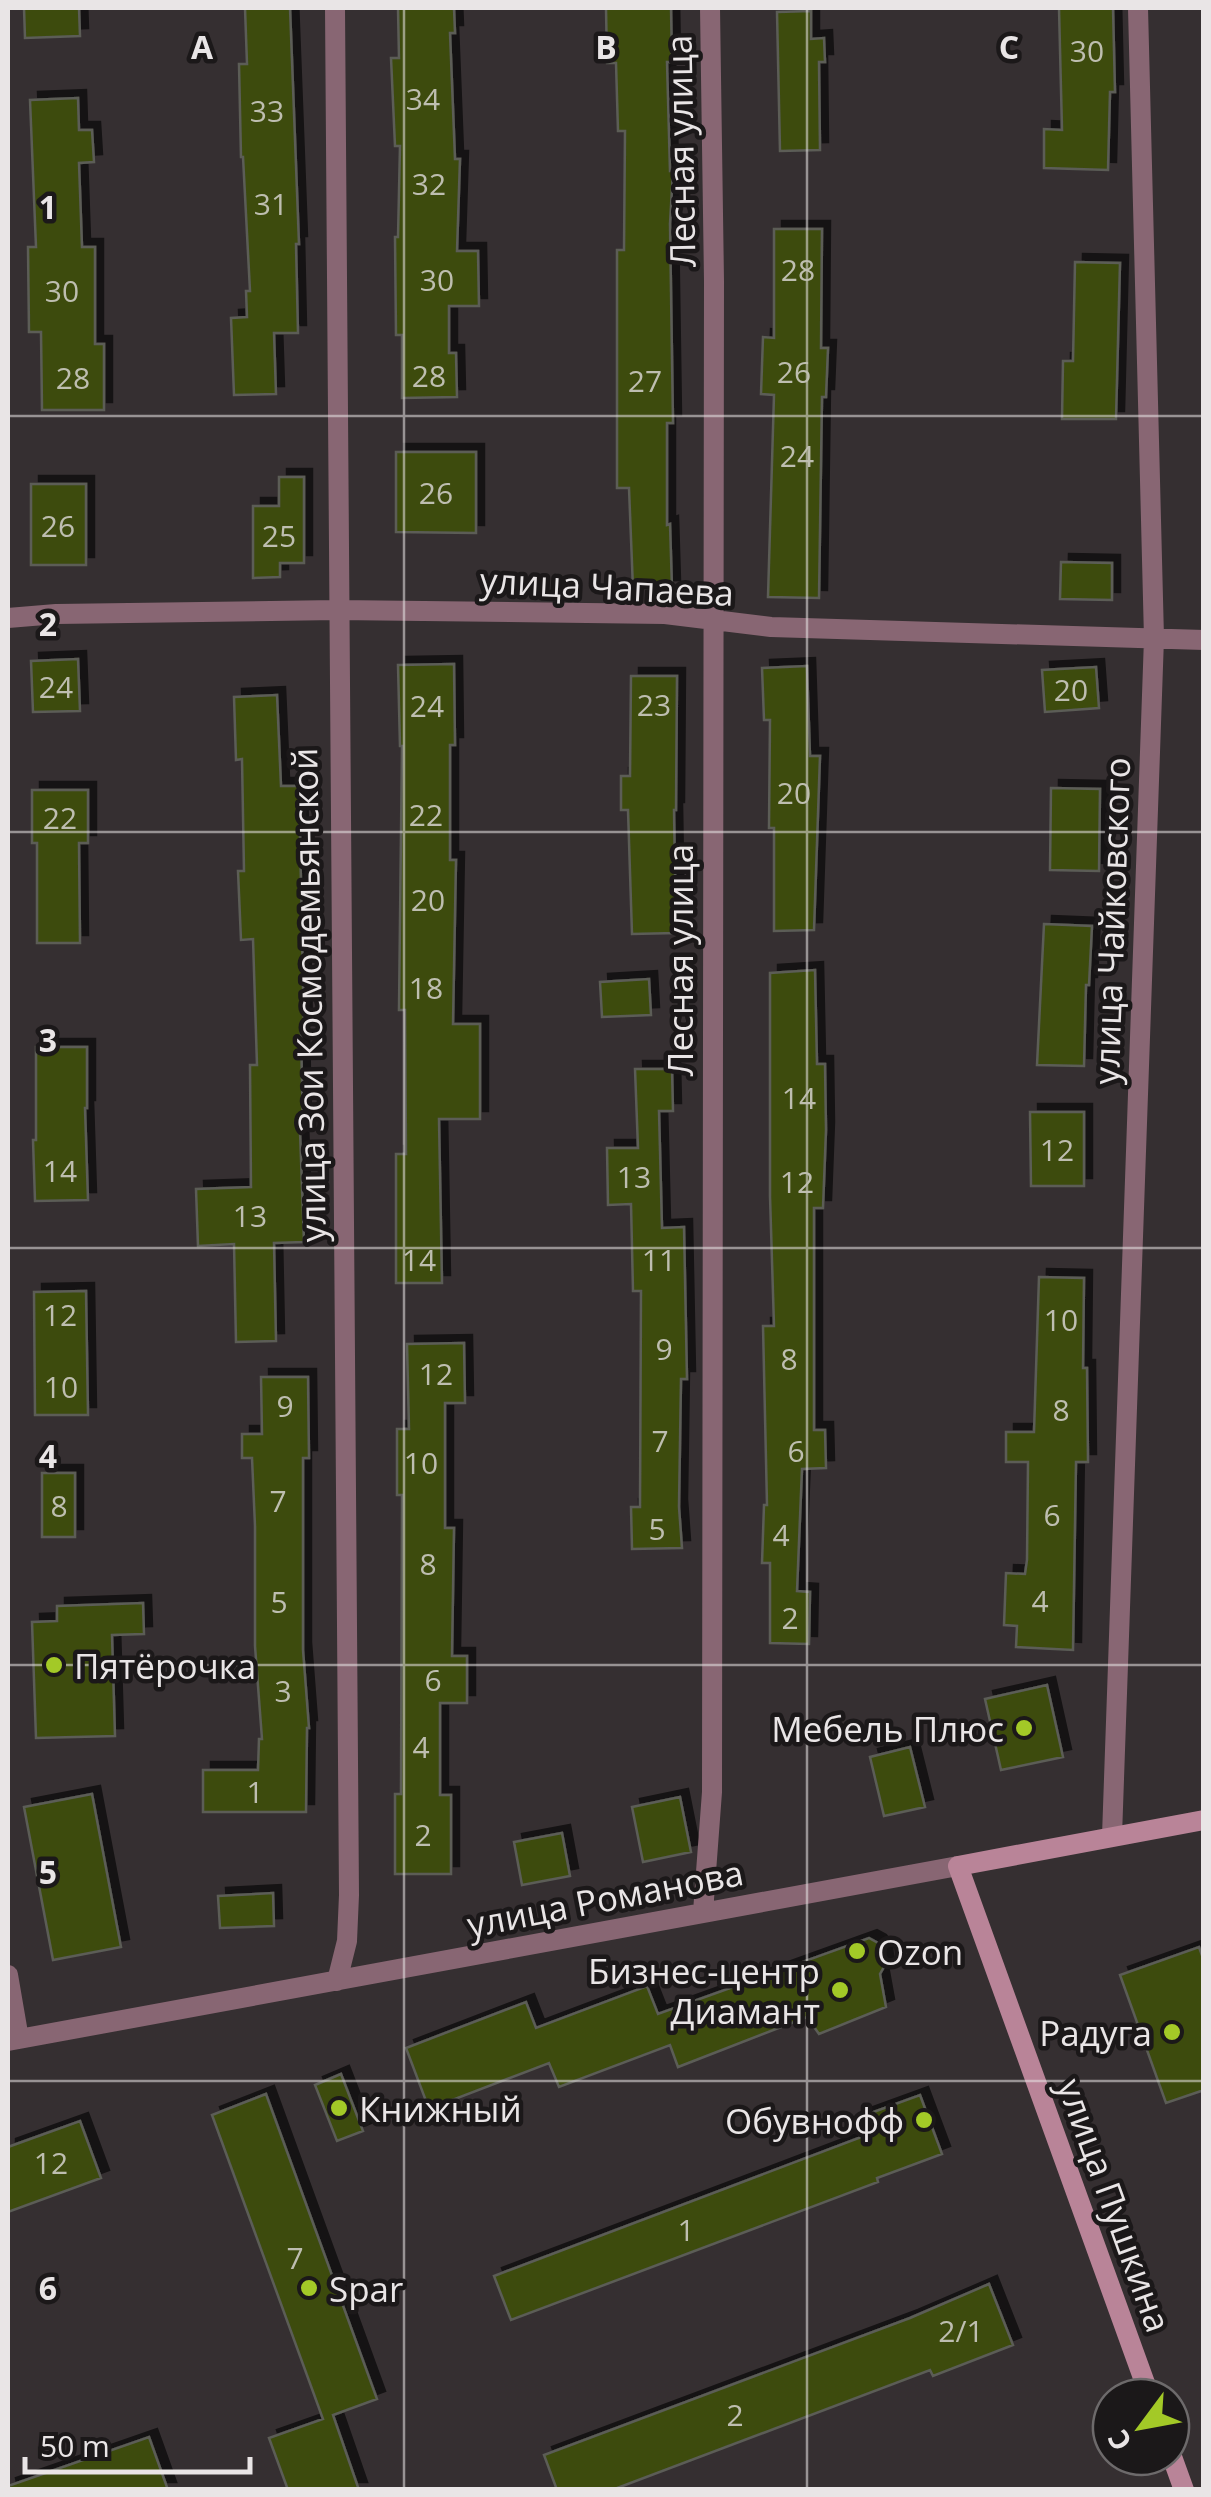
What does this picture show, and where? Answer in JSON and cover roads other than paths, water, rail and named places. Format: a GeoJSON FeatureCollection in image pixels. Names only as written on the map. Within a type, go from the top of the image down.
{"type":"FeatureCollection","features":[{"type":"Feature","properties":{"kind":"street","name":"улица Зои Космодемьянской"},"geometry":{"type":"LineString","coordinates":[[335,8],[350,1896],[347,1941],[337,1981]]}},
{"type":"Feature","properties":{"kind":"street","name":"Лесная улица"},"geometry":{"type":"LineString","coordinates":[[702,1912],[712,1792],[714,280],[710,8]]}},
{"type":"Feature","properties":{"kind":"street","name":"улица Чайковского"},"geometry":{"type":"LineString","coordinates":[[1112,1836],[1154,638],[1138,8]]}},
{"type":"Feature","properties":{"kind":"street","name":"улица Чапаева"},"geometry":{"type":"LineString","coordinates":[[8,618],[337,610],[665,614],[771,628],[1204,640]]}},
{"type":"Feature","properties":{"kind":"street","name":"улица Романова"},"geometry":{"type":"LineString","coordinates":[[13,2040],[1204,1820]]}},
{"type":"Feature","properties":{"kind":"street","name":"улица Пушкина"},"geometry":{"type":"LineString","coordinates":[[958,1866],[1143,2377]]}},
{"type":"Feature","properties":{"kind":"street"},"geometry":{"type":"LineString","coordinates":[[8,1975],[13,2040]]}},
{"type":"Feature","properties":{"kind":"place","name":"Пятёрочка"},"geometry":{"type":"Point","coordinates":[54,1665]}},
{"type":"Feature","properties":{"kind":"place","name":"Мебель Плюс"},"geometry":{"type":"Point","coordinates":[1024,1728]}},
{"type":"Feature","properties":{"kind":"place","name":"Ozon"},"geometry":{"type":"Point","coordinates":[857,1951]}},
{"type":"Feature","properties":{"kind":"place","name":"Бизнес-центр Диамант"},"geometry":{"type":"Point","coordinates":[840,1990]}},
{"type":"Feature","properties":{"kind":"place","name":"Радуга"},"geometry":{"type":"Point","coordinates":[1172,2032]}},
{"type":"Feature","properties":{"kind":"place","name":"Книжный"},"geometry":{"type":"Point","coordinates":[339,2108]}},
{"type":"Feature","properties":{"kind":"place","name":"Обувнофф"},"geometry":{"type":"Point","coordinates":[924,2120]}},
{"type":"Feature","properties":{"kind":"place","name":"Spar"},"geometry":{"type":"Point","coordinates":[309,2288]}}]}
